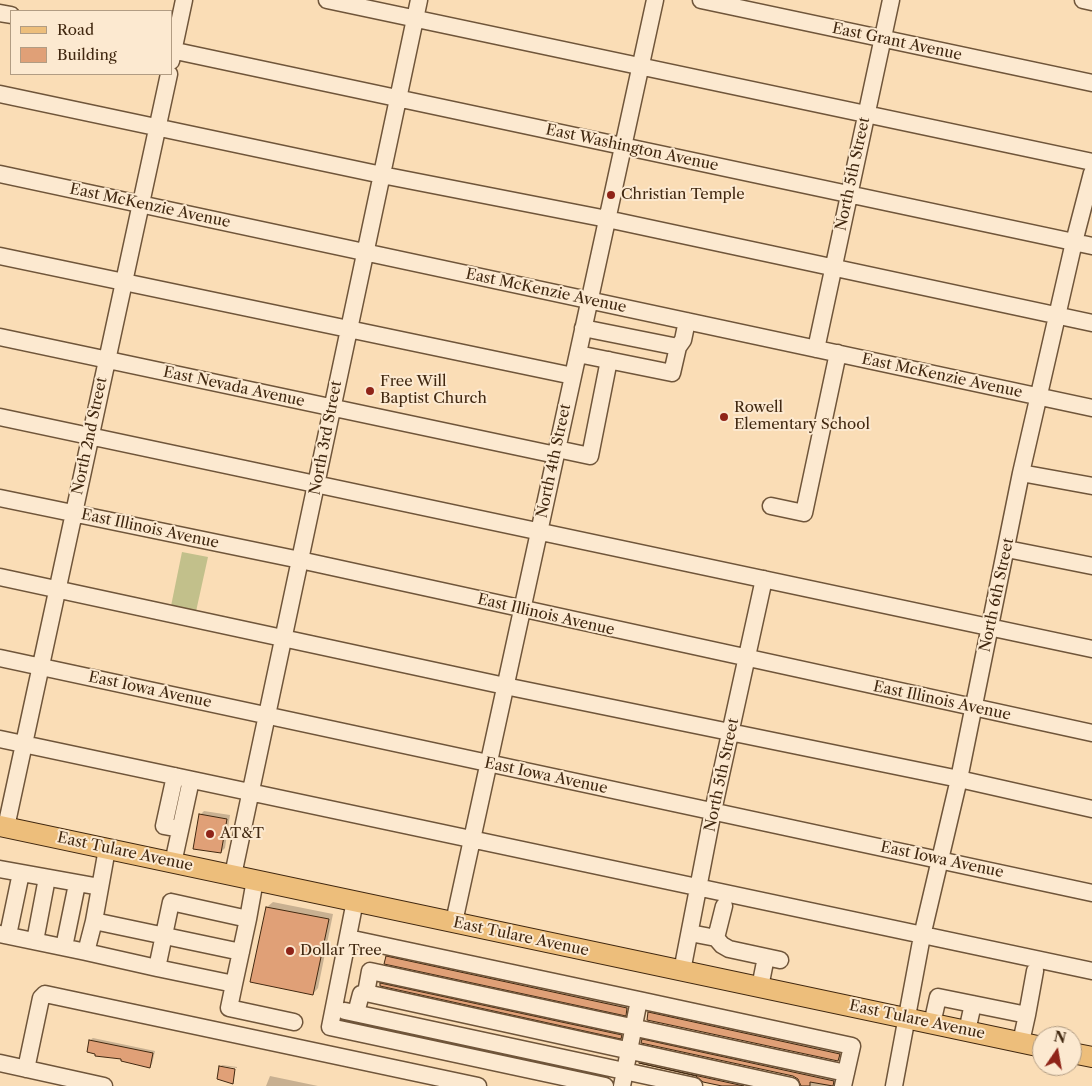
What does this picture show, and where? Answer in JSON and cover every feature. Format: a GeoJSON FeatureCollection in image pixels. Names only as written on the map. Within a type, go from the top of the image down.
{"type":"FeatureCollection","features":[{"type":"Feature","properties":{"kind":"main road","name":"East Tulare Avenue"},"geometry":{"type":"LineString","coordinates":[[3,826],[1032,1045]]}},
{"type":"Feature","properties":{"kind":"street"},"geometry":{"type":"LineString","coordinates":[[172,54],[184,0]]}},
{"type":"Feature","properties":{"kind":"street"},"geometry":{"type":"LineString","coordinates":[[327,0],[416,17],[1092,162]]}},
{"type":"Feature","properties":{"kind":"street","name":"North 3rd Street"},"geometry":{"type":"LineString","coordinates":[[233,875],[419,0]]}},
{"type":"Feature","properties":{"kind":"street","name":"North 4th Street"},"geometry":{"type":"LineString","coordinates":[[454,922],[655,0]]}},
{"type":"Feature","properties":{"kind":"street","name":"East Grant Avenue"},"geometry":{"type":"LineString","coordinates":[[701,0],[1092,83]]}},
{"type":"Feature","properties":{"kind":"street","name":"North 5th Street"},"geometry":{"type":"LineString","coordinates":[[816,349],[891,0]]}},
{"type":"Feature","properties":{"kind":"street"},"geometry":{"type":"LineString","coordinates":[[1083,0],[1092,2]]}},
{"type":"Feature","properties":{"kind":"street","name":"East Washington Avenue"},"geometry":{"type":"LineString","coordinates":[[172,54],[398,98],[1092,246]]}},
{"type":"Feature","properties":{"kind":"street","name":"North 2nd Street"},"geometry":{"type":"LineString","coordinates":[[3,826],[24,744],[168,75]]}},
{"type":"Feature","properties":{"kind":"street"},"geometry":{"type":"LineString","coordinates":[[0,94],[382,175],[607,219],[1092,323]]}},
{"type":"Feature","properties":{"kind":"street","name":"North 6th Street"},"geometry":{"type":"LineString","coordinates":[[894,1086],[922,936],[959,780],[1022,473],[1074,242],[1092,173]]}},
{"type":"Feature","properties":{"kind":"street","name":"East McKenzie Avenue"},"geometry":{"type":"LineString","coordinates":[[0,174],[1092,408]]}},
{"type":"Feature","properties":{"kind":"street"},"geometry":{"type":"LineString","coordinates":[[0,256],[349,327],[573,376]]}},
{"type":"Feature","properties":{"kind":"street"},"geometry":{"type":"LineString","coordinates":[[578,354],[672,373],[687,321]]}},
{"type":"Feature","properties":{"kind":"street"},"geometry":{"type":"LineString","coordinates":[[583,328],[678,347]]}},
{"type":"Feature","properties":{"kind":"street","name":"East Nevada Avenue"},"geometry":{"type":"LineString","coordinates":[[0,337],[331,408],[556,452],[590,456],[609,360]]}},
{"type":"Feature","properties":{"kind":"street"},"geometry":{"type":"LineString","coordinates":[[771,506],[804,513],[838,353]]}},
{"type":"Feature","properties":{"kind":"street"},"geometry":{"type":"LineString","coordinates":[[0,417],[1092,649]]}},
{"type":"Feature","properties":{"kind":"street"},"geometry":{"type":"LineString","coordinates":[[1022,473],[1092,486]]}},
{"type":"Feature","properties":{"kind":"street","name":"East Illinois Avenue"},"geometry":{"type":"LineString","coordinates":[[0,498],[300,560],[1092,733]]}},
{"type":"Feature","properties":{"kind":"street"},"geometry":{"type":"LineString","coordinates":[[1007,548],[1092,566]]}},
{"type":"Feature","properties":{"kind":"street"},"geometry":{"type":"LineString","coordinates":[[0,577],[505,686],[1092,809]]}},
{"type":"Feature","properties":{"kind":"street","name":"North 5th Street"},"geometry":{"type":"LineString","coordinates":[[682,970],[713,811],[764,579]]}},
{"type":"Feature","properties":{"kind":"street","name":"East Iowa Avenue"},"geometry":{"type":"LineString","coordinates":[[0,658],[1092,893]]}},
{"type":"Feature","properties":{"kind":"street"},"geometry":{"type":"LineString","coordinates":[[0,739],[1092,972]]}},
{"type":"Feature","properties":{"kind":"street"},"geometry":{"type":"LineString","coordinates":[[173,863],[180,830],[164,826],[183,778]]}},
{"type":"Feature","properties":{"kind":"street"},"geometry":{"type":"LineString","coordinates":[[86,952],[94,921],[107,849]]}},
{"type":"Feature","properties":{"kind":"street"},"geometry":{"type":"LineString","coordinates":[[0,869],[100,887]]}},
{"type":"Feature","properties":{"kind":"street"},"geometry":{"type":"LineString","coordinates":[[21,873],[4,934],[234,984]]}},
{"type":"Feature","properties":{"kind":"street"},"geometry":{"type":"LineString","coordinates":[[35,941],[47,878]]}},
{"type":"Feature","properties":{"kind":"street"},"geometry":{"type":"LineString","coordinates":[[255,880],[230,1008],[294,1022]]}},
{"type":"Feature","properties":{"kind":"street"},"geometry":{"type":"LineString","coordinates":[[64,948],[77,884]]}},
{"type":"Feature","properties":{"kind":"street"},"geometry":{"type":"LineString","coordinates":[[355,901],[330,1026],[605,1086]]}},
{"type":"Feature","properties":{"kind":"street"},"geometry":{"type":"LineString","coordinates":[[157,968],[171,902],[248,919]]}},
{"type":"Feature","properties":{"kind":"street"},"geometry":{"type":"LineString","coordinates":[[716,938],[724,906]]}},
{"type":"Feature","properties":{"kind":"street"},"geometry":{"type":"LineString","coordinates":[[94,921],[241,952]]}},
{"type":"Feature","properties":{"kind":"street"},"geometry":{"type":"LineString","coordinates":[[690,934],[716,938],[722,946],[729,949],[773,958],[760,987]]}},
{"type":"Feature","properties":{"kind":"street"},"geometry":{"type":"LineString","coordinates":[[348,938],[852,1046],[845,1080],[633,1028],[370,971]]}},
{"type":"Feature","properties":{"kind":"street"},"geometry":{"type":"LineString","coordinates":[[366,993],[376,944]]}},
{"type":"Feature","properties":{"kind":"street"},"geometry":{"type":"LineString","coordinates":[[1021,1042],[1035,971]]}},
{"type":"Feature","properties":{"kind":"street"},"geometry":{"type":"LineString","coordinates":[[356,1013],[361,994],[366,993],[628,1052],[791,1086]]}},
{"type":"Feature","properties":{"kind":"street"},"geometry":{"type":"LineString","coordinates":[[26,1069],[41,998],[45,994],[478,1086]]}},
{"type":"Feature","properties":{"kind":"street"},"geometry":{"type":"LineString","coordinates":[[932,1024],[938,997],[1027,1015]]}},
{"type":"Feature","properties":{"kind":"street"},"geometry":{"type":"LineString","coordinates":[[623,1079],[639,1000]]}},
{"type":"Feature","properties":{"kind":"street"},"geometry":{"type":"LineString","coordinates":[[968,1031],[973,1004]]}},
{"type":"Feature","properties":{"kind":"street"},"geometry":{"type":"LineString","coordinates":[[334,1008],[623,1079],[694,1086]]}},
{"type":"Feature","properties":{"kind":"street"},"geometry":{"type":"LineString","coordinates":[[0,1064],[104,1086]]}},
{"type":"Feature","properties":{"kind":"shaded area"},"geometry":{"type":"Polygon","coordinates":[[[182,552],[208,557],[195,616],[170,611],[182,552]]]}},
{"type":"Feature","properties":{"kind":"building","name":"AT&T"},"geometry":{"type":"Polygon","coordinates":[[[199,814],[227,819],[221,853],[193,849],[199,814]]]}},
{"type":"Feature","properties":{"kind":"building","name":"Dollar Tree"},"geometry":{"type":"Polygon","coordinates":[[[266,907],[329,919],[313,995],[250,982],[266,907]]]}},
{"type":"Feature","properties":{"kind":"building"},"geometry":{"type":"Polygon","coordinates":[[[386,956],[627,1008],[626,1016],[384,964],[386,956]]]}},
{"type":"Feature","properties":{"kind":"building"},"geometry":{"type":"Polygon","coordinates":[[[380,983],[622,1035],[621,1039],[380,986],[380,983]]]}},
{"type":"Feature","properties":{"kind":"building"},"geometry":{"type":"Polygon","coordinates":[[[648,1012],[840,1054],[838,1061],[647,1020],[648,1012]]]}},
{"type":"Feature","properties":{"kind":"building"},"geometry":{"type":"Polygon","coordinates":[[[642,1039],[834,1081],[833,1086],[810,1082],[810,1086],[801,1086],[798,1079],[793,1076],[641,1043],[642,1039]]]}},
{"type":"Feature","properties":{"kind":"building"},"geometry":{"type":"Polygon","coordinates":[[[89,1040],[153,1053],[150,1068],[121,1061],[121,1059],[95,1056],[95,1054],[87,1052],[89,1040]]]}},
{"type":"Feature","properties":{"kind":"building"},"geometry":{"type":"Polygon","coordinates":[[[639,1063],[744,1086],[722,1086],[703,1082],[696,1076],[639,1063]]]}},
{"type":"Feature","properties":{"kind":"building"},"geometry":{"type":"Polygon","coordinates":[[[219,1066],[235,1069],[233,1084],[217,1079],[219,1066]]]}},
{"type":"Feature","properties":{"kind":"place","name":"Christian Temple"},"geometry":{"type":"Point","coordinates":[611,195]}},
{"type":"Feature","properties":{"kind":"place","name":"Free Will Baptist Church"},"geometry":{"type":"Point","coordinates":[370,391]}},
{"type":"Feature","properties":{"kind":"place","name":"Rowell Elementary School"},"geometry":{"type":"Point","coordinates":[724,417]}},
{"type":"Feature","properties":{"kind":"place","name":"AT&T"},"geometry":{"type":"Point","coordinates":[210,834]}},
{"type":"Feature","properties":{"kind":"place","name":"Dollar Tree"},"geometry":{"type":"Point","coordinates":[290,951]}}]}
